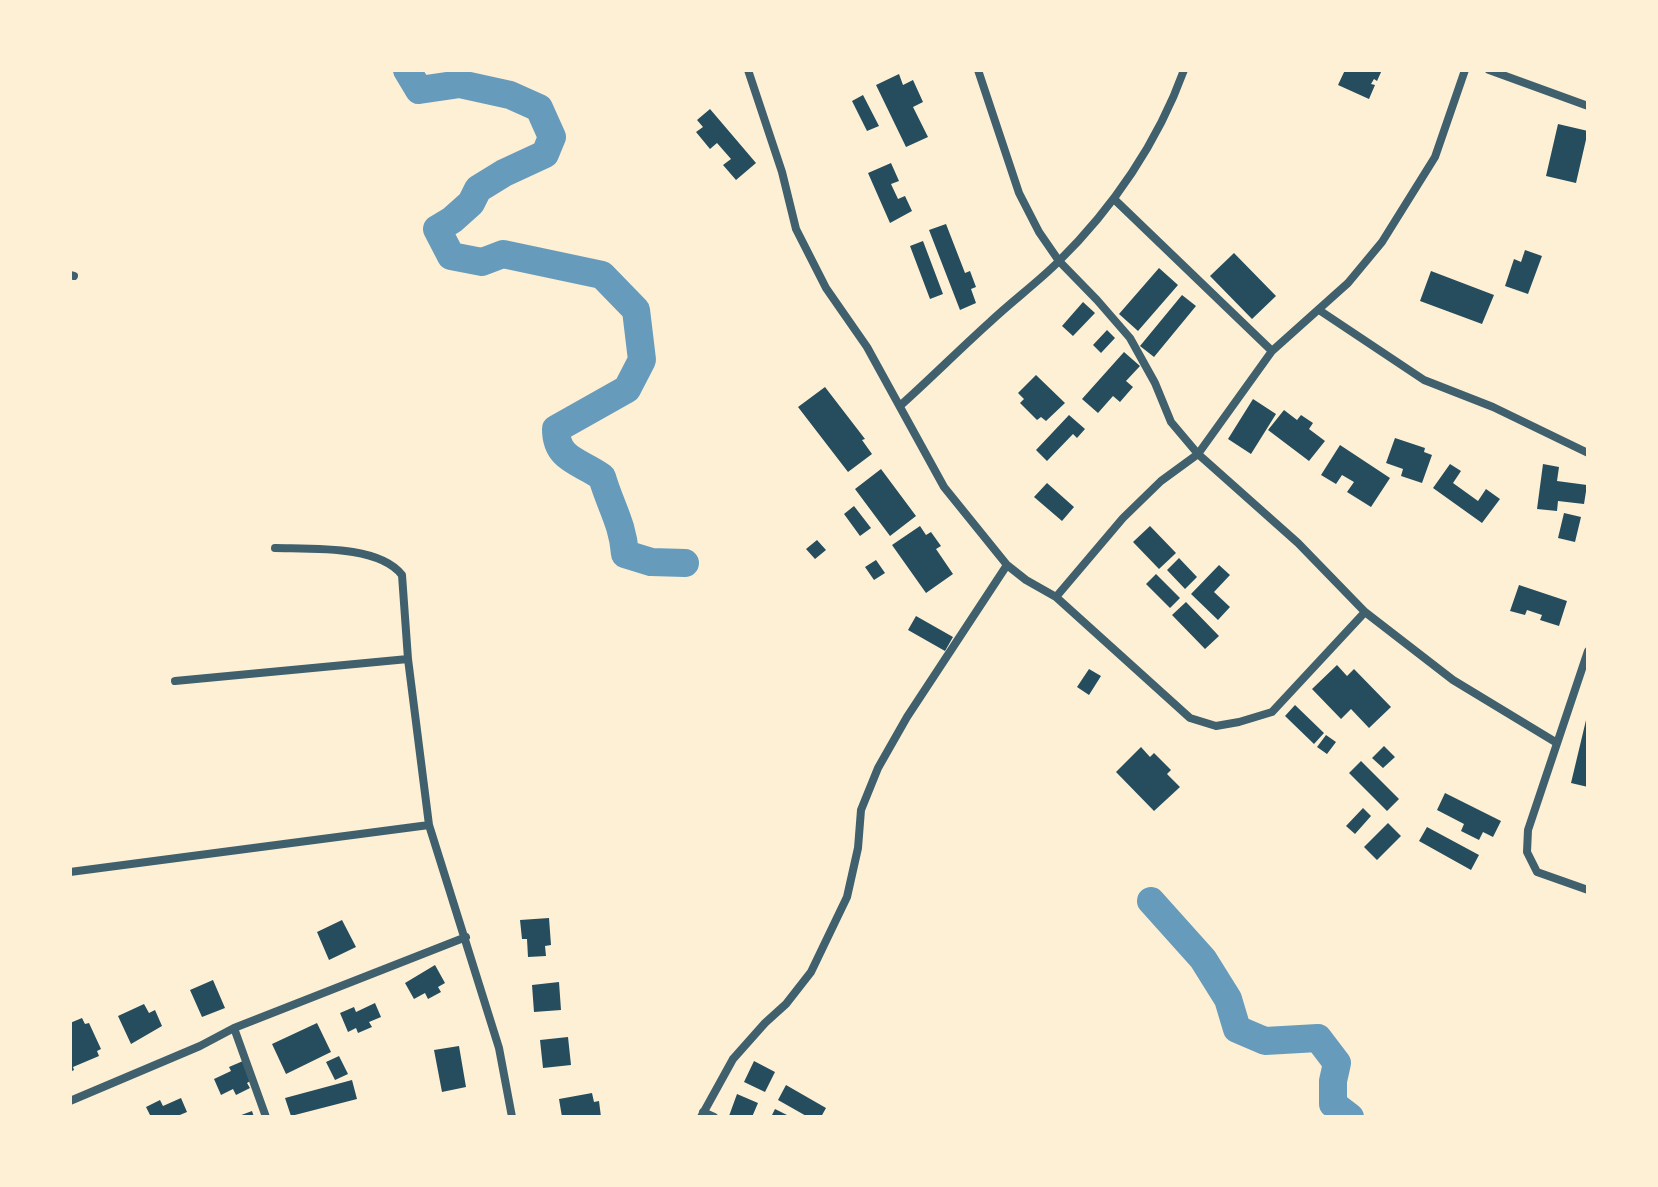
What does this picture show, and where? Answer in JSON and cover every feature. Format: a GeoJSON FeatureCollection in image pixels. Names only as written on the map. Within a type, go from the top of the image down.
{"type":"FeatureCollection","features":[{"type":"Feature","properties":{"kind":"street"},"geometry":{"type":"LineString","coordinates":[[748,70],[782,172],[796,229],[826,288],[867,347],[944,487],[1007,565],[1056,597],[1190,718],[1216,726],[1272,712],[1365,612]]}},
{"type":"Feature","properties":{"kind":"street"},"geometry":{"type":"LineString","coordinates":[[978,70],[1019,193],[1039,232],[1059,261],[1130,338],[1155,383],[1171,422],[1198,454],[1298,543],[1365,612],[1453,680],[1557,743]]}},
{"type":"Feature","properties":{"kind":"street"},"geometry":{"type":"LineString","coordinates":[[901,405],[1059,261],[1114,199],[1151,144],[1184,70]]}},
{"type":"Feature","properties":{"kind":"street"},"geometry":{"type":"LineString","coordinates":[[1056,597],[1123,518],[1161,481],[1198,454],[1272,351],[1348,283],[1382,242],[1435,157],[1465,70]]}},
{"type":"Feature","properties":{"kind":"street"},"geometry":{"type":"LineString","coordinates":[[1489,70],[1588,106]]}},
{"type":"Feature","properties":{"kind":"street"},"geometry":{"type":"LineString","coordinates":[[1114,199],[1272,351]]}},
{"type":"Feature","properties":{"kind":"street"},"geometry":{"type":"LineString","coordinates":[[1319,310],[1424,380],[1493,407],[1588,453]]}},
{"type":"Feature","properties":{"kind":"street"},"geometry":{"type":"LineString","coordinates":[[275,548],[324,549],[378,557],[395,565],[402,575],[408,659],[429,825],[499,1048],[512,1117]]}},
{"type":"Feature","properties":{"kind":"street"},"geometry":{"type":"LineString","coordinates":[[714,1117],[702,1115],[733,1059],[786,1004],[811,972],[847,897],[858,848],[861,810],[878,768],[907,717],[1007,565]]}},
{"type":"Feature","properties":{"kind":"street"},"geometry":{"type":"LineString","coordinates":[[1588,651],[1528,830],[1527,852],[1537,872],[1588,890]]}},
{"type":"Feature","properties":{"kind":"street"},"geometry":{"type":"LineString","coordinates":[[175,681],[408,659]]}},
{"type":"Feature","properties":{"kind":"street"},"geometry":{"type":"LineString","coordinates":[[70,872],[429,825]]}},
{"type":"Feature","properties":{"kind":"street"},"geometry":{"type":"LineString","coordinates":[[70,1101],[200,1046],[234,1028],[466,937]]}},
{"type":"Feature","properties":{"kind":"street"},"geometry":{"type":"LineString","coordinates":[[234,1028],[266,1117]]}},
{"type":"Feature","properties":{"kind":"building"},"geometry":{"type":"Polygon","coordinates":[[[1345,70],[1382,70],[1377,81],[1374,79],[1371,84],[1375,85],[1369,99],[1338,85],[1345,70]]]}},
{"type":"Feature","properties":{"kind":"building"},"geometry":{"type":"Polygon","coordinates":[[[899,74],[903,85],[913,80],[923,102],[913,107],[928,137],[906,147],[876,85],[899,74]]]}},
{"type":"Feature","properties":{"kind":"building"},"geometry":{"type":"Polygon","coordinates":[[[863,95],[879,126],[867,131],[852,101],[863,95]]]}},
{"type":"Feature","properties":{"kind":"building"},"geometry":{"type":"Polygon","coordinates":[[[710,109],[756,163],[736,180],[723,165],[731,159],[717,143],[710,149],[696,132],[703,127],[697,120],[710,109]]]}},
{"type":"Feature","properties":{"kind":"building"},"geometry":{"type":"Polygon","coordinates":[[[1558,124],[1588,131],[1576,183],[1546,176],[1558,124]]]}},
{"type":"Feature","properties":{"kind":"building"},"geometry":{"type":"Polygon","coordinates":[[[891,163],[899,181],[891,184],[898,199],[905,196],[912,211],[890,223],[868,173],[891,163]]]}},
{"type":"Feature","properties":{"kind":"building"},"geometry":{"type":"Polygon","coordinates":[[[946,224],[965,273],[970,271],[976,287],[971,289],[976,303],[960,310],[929,230],[946,224]]]}},
{"type":"Feature","properties":{"kind":"building"},"geometry":{"type":"Polygon","coordinates":[[[923,241],[943,294],[930,299],[910,246],[923,241]]]}},
{"type":"Feature","properties":{"kind":"building"},"geometry":{"type":"Polygon","coordinates":[[[1525,250],[1542,256],[1528,294],[1505,286],[1514,259],[1521,262],[1525,250]]]}},
{"type":"Feature","properties":{"kind":"building"},"geometry":{"type":"Polygon","coordinates":[[[1234,253],[1276,296],[1252,319],[1210,276],[1234,253]]]}},
{"type":"Feature","properties":{"kind":"building"},"geometry":{"type":"Polygon","coordinates":[[[1159,268],[1178,285],[1138,331],[1119,314],[1159,268]]]}},
{"type":"Feature","properties":{"kind":"building"},"geometry":{"type":"Polygon","coordinates":[[[1431,271],[1494,295],[1482,324],[1420,301],[1431,271]]]}},
{"type":"Feature","properties":{"kind":"building"},"geometry":{"type":"Polygon","coordinates":[[[1182,295],[1196,306],[1154,357],[1140,346],[1182,295]]]}},
{"type":"Feature","properties":{"kind":"building"},"geometry":{"type":"Polygon","coordinates":[[[1083,302],[1095,313],[1073,336],[1062,326],[1083,302]]]}},
{"type":"Feature","properties":{"kind":"building"},"geometry":{"type":"Polygon","coordinates":[[[1107,330],[1115,338],[1101,353],[1093,345],[1107,330]]]}},
{"type":"Feature","properties":{"kind":"building"},"geometry":{"type":"Polygon","coordinates":[[[1124,352],[1140,366],[1126,381],[1133,387],[1120,402],[1113,396],[1098,413],[1082,399],[1124,352]]]}},
{"type":"Feature","properties":{"kind":"building"},"geometry":{"type":"Polygon","coordinates":[[[1036,375],[1065,403],[1046,421],[1041,417],[1037,420],[1020,403],[1024,399],[1018,393],[1036,375]]]}},
{"type":"Feature","properties":{"kind":"building"},"geometry":{"type":"Polygon","coordinates":[[[825,387],[865,439],[862,440],[872,454],[848,472],[798,407],[825,387]]]}},
{"type":"Feature","properties":{"kind":"building"},"geometry":{"type":"Polygon","coordinates":[[[1253,399],[1276,414],[1251,454],[1228,439],[1253,399]]]}},
{"type":"Feature","properties":{"kind":"building"},"geometry":{"type":"Polygon","coordinates":[[[1284,410],[1297,420],[1301,415],[1313,423],[1309,429],[1325,441],[1309,461],[1268,430],[1284,410]]]}},
{"type":"Feature","properties":{"kind":"building"},"geometry":{"type":"Polygon","coordinates":[[[1069,415],[1085,429],[1077,438],[1073,434],[1047,461],[1036,450],[1069,415]]]}},
{"type":"Feature","properties":{"kind":"building"},"geometry":{"type":"Polygon","coordinates":[[[1395,438],[1425,448],[1424,452],[1432,455],[1422,483],[1401,476],[1403,469],[1386,463],[1395,438]]]}},
{"type":"Feature","properties":{"kind":"building"},"geometry":{"type":"Polygon","coordinates":[[[1340,445],[1390,478],[1371,507],[1347,492],[1354,482],[1342,475],[1336,484],[1321,475],[1340,445]]]}},
{"type":"Feature","properties":{"kind":"building"},"geometry":{"type":"Polygon","coordinates":[[[1450,464],[1461,471],[1453,483],[1478,501],[1486,489],[1500,499],[1482,523],[1433,488],[1450,464]]]}},
{"type":"Feature","properties":{"kind":"building"},"geometry":{"type":"Polygon","coordinates":[[[1543,464],[1559,467],[1557,481],[1587,485],[1584,504],[1558,501],[1557,511],[1537,509],[1543,464]]]}},
{"type":"Feature","properties":{"kind":"building"},"geometry":{"type":"Polygon","coordinates":[[[881,469],[916,516],[890,536],[855,489],[881,469]]]}},
{"type":"Feature","properties":{"kind":"building"},"geometry":{"type":"Polygon","coordinates":[[[1047,483],[1074,507],[1062,521],[1034,497],[1047,483]]]}},
{"type":"Feature","properties":{"kind":"building"},"geometry":{"type":"Polygon","coordinates":[[[854,506],[871,528],[860,536],[844,514],[854,506]]]}},
{"type":"Feature","properties":{"kind":"building"},"geometry":{"type":"Polygon","coordinates":[[[1564,513],[1581,517],[1575,542],[1558,538],[1564,513]]]}},
{"type":"Feature","properties":{"kind":"building"},"geometry":{"type":"Polygon","coordinates":[[[920,526],[926,535],[931,532],[941,546],[936,549],[953,574],[926,593],[892,545],[920,526]]]}},
{"type":"Feature","properties":{"kind":"building"},"geometry":{"type":"Polygon","coordinates":[[[1150,526],[1176,553],[1159,569],[1133,542],[1150,526]]]}},
{"type":"Feature","properties":{"kind":"building"},"geometry":{"type":"Polygon","coordinates":[[[817,540],[826,550],[815,559],[806,549],[817,540]]]}},
{"type":"Feature","properties":{"kind":"building"},"geometry":{"type":"Polygon","coordinates":[[[1179,558],[1197,577],[1185,589],[1167,570],[1179,558]]]}},
{"type":"Feature","properties":{"kind":"building"},"geometry":{"type":"Polygon","coordinates":[[[876,560],[885,573],[874,580],[865,567],[876,560]]]}},
{"type":"Feature","properties":{"kind":"building"},"geometry":{"type":"Polygon","coordinates":[[[1219,565],[1230,575],[1214,592],[1230,607],[1218,620],[1191,594],[1219,565]]]}},
{"type":"Feature","properties":{"kind":"building"},"geometry":{"type":"Polygon","coordinates":[[[1156,574],[1180,598],[1170,608],[1146,584],[1156,574]]]}},
{"type":"Feature","properties":{"kind":"building"},"geometry":{"type":"Polygon","coordinates":[[[1519,585],[1567,601],[1559,626],[1540,620],[1542,615],[1527,610],[1525,615],[1510,611],[1519,585]]]}},
{"type":"Feature","properties":{"kind":"building"},"geometry":{"type":"Polygon","coordinates":[[[1186,602],[1219,636],[1205,649],[1172,615],[1186,602]]]}},
{"type":"Feature","properties":{"kind":"building"},"geometry":{"type":"Polygon","coordinates":[[[916,616],[953,637],[945,651],[908,630],[916,616]]]}},
{"type":"Feature","properties":{"kind":"building"},"geometry":{"type":"Polygon","coordinates":[[[1337,665],[1347,676],[1354,669],[1391,707],[1369,728],[1351,709],[1341,719],[1312,689],[1337,665]]]}},
{"type":"Feature","properties":{"kind":"building"},"geometry":{"type":"Polygon","coordinates":[[[1089,669],[1101,676],[1089,695],[1077,687],[1089,669]]]}},
{"type":"Feature","properties":{"kind":"building"},"geometry":{"type":"Polygon","coordinates":[[[1295,705],[1324,733],[1314,744],[1285,716],[1295,705]]]}},
{"type":"Feature","properties":{"kind":"building"},"geometry":{"type":"Polygon","coordinates":[[[1588,716],[1588,787],[1571,783],[1588,716]]]}},
{"type":"Feature","properties":{"kind":"building"},"geometry":{"type":"Polygon","coordinates":[[[1326,735],[1336,742],[1327,754],[1317,747],[1326,735]]]}},
{"type":"Feature","properties":{"kind":"building"},"geometry":{"type":"Polygon","coordinates":[[[1384,746],[1395,757],[1383,768],[1372,758],[1384,746]]]}},
{"type":"Feature","properties":{"kind":"building"},"geometry":{"type":"Polygon","coordinates":[[[1141,747],[1150,757],[1154,753],[1171,770],[1167,774],[1180,787],[1154,811],[1116,772],[1141,747]]]}},
{"type":"Feature","properties":{"kind":"building"},"geometry":{"type":"Polygon","coordinates":[[[1361,761],[1399,799],[1387,811],[1349,773],[1361,761]]]}},
{"type":"Feature","properties":{"kind":"building"},"geometry":{"type":"Polygon","coordinates":[[[1445,793],[1501,821],[1493,837],[1483,832],[1479,840],[1461,831],[1464,824],[1437,810],[1445,793]]]}},
{"type":"Feature","properties":{"kind":"building"},"geometry":{"type":"Polygon","coordinates":[[[1363,808],[1371,816],[1355,834],[1346,826],[1363,808]]]}},
{"type":"Feature","properties":{"kind":"building"},"geometry":{"type":"Polygon","coordinates":[[[1388,823],[1401,836],[1377,860],[1364,847],[1388,823]]]}},
{"type":"Feature","properties":{"kind":"building"},"geometry":{"type":"Polygon","coordinates":[[[1427,827],[1479,855],[1471,870],[1419,841],[1427,827]]]}},
{"type":"Feature","properties":{"kind":"building"},"geometry":{"type":"Polygon","coordinates":[[[549,918],[551,945],[545,946],[546,956],[528,957],[527,939],[522,939],[520,920],[549,918]]]}},
{"type":"Feature","properties":{"kind":"building"},"geometry":{"type":"Polygon","coordinates":[[[342,920],[356,947],[329,960],[317,932],[342,920]]]}},
{"type":"Feature","properties":{"kind":"building"},"geometry":{"type":"Polygon","coordinates":[[[435,965],[445,983],[438,987],[441,992],[428,999],[425,993],[414,999],[405,983],[435,965]]]}},
{"type":"Feature","properties":{"kind":"building"},"geometry":{"type":"Polygon","coordinates":[[[213,980],[225,1008],[202,1017],[190,990],[213,980]]]}},
{"type":"Feature","properties":{"kind":"building"},"geometry":{"type":"Polygon","coordinates":[[[559,982],[561,1010],[534,1012],[532,985],[559,982]]]}},
{"type":"Feature","properties":{"kind":"building"},"geometry":{"type":"Polygon","coordinates":[[[375,1003],[381,1017],[369,1022],[372,1027],[358,1033],[356,1028],[348,1032],[340,1013],[354,1007],[356,1012],[375,1003]]]}},
{"type":"Feature","properties":{"kind":"building"},"geometry":{"type":"Polygon","coordinates":[[[144,1004],[149,1013],[155,1010],[162,1026],[131,1044],[118,1016],[144,1004]]]}},
{"type":"Feature","properties":{"kind":"building"},"geometry":{"type":"Polygon","coordinates":[[[82,1018],[85,1024],[89,1023],[101,1049],[97,1051],[99,1056],[73,1067],[74,1070],[70,1072],[70,1023],[82,1018]]]}},
{"type":"Feature","properties":{"kind":"building"},"geometry":{"type":"Polygon","coordinates":[[[317,1023],[331,1052],[286,1074],[272,1044],[317,1023]]]}},
{"type":"Feature","properties":{"kind":"building"},"geometry":{"type":"Polygon","coordinates":[[[568,1037],[571,1065],[543,1068],[540,1040],[568,1037]]]}},
{"type":"Feature","properties":{"kind":"building"},"geometry":{"type":"Polygon","coordinates":[[[459,1046],[466,1087],[442,1092],[434,1050],[459,1046]]]}},
{"type":"Feature","properties":{"kind":"building"},"geometry":{"type":"Polygon","coordinates":[[[339,1056],[348,1074],[335,1080],[326,1062],[339,1056]]]}},
{"type":"Feature","properties":{"kind":"building"},"geometry":{"type":"Polygon","coordinates":[[[243,1061],[252,1080],[247,1083],[250,1088],[236,1095],[233,1089],[221,1095],[214,1079],[243,1061]]]}},
{"type":"Feature","properties":{"kind":"building"},"geometry":{"type":"Polygon","coordinates":[[[754,1061],[775,1072],[765,1092],[744,1082],[754,1061]]]}},
{"type":"Feature","properties":{"kind":"building"},"geometry":{"type":"Polygon","coordinates":[[[352,1080],[357,1099],[291,1116],[285,1098],[352,1080]]]}},
{"type":"Feature","properties":{"kind":"building"},"geometry":{"type":"Polygon","coordinates":[[[786,1085],[826,1108],[821,1117],[808,1117],[778,1100],[786,1085]]]}},
{"type":"Feature","properties":{"kind":"building"},"geometry":{"type":"Polygon","coordinates":[[[592,1093],[594,1102],[599,1101],[601,1117],[562,1117],[559,1099],[592,1093]]]}},
{"type":"Feature","properties":{"kind":"building"},"geometry":{"type":"Polygon","coordinates":[[[737,1094],[758,1103],[752,1117],[729,1116],[737,1094]]]}},
{"type":"Feature","properties":{"kind":"building"},"geometry":{"type":"Polygon","coordinates":[[[181,1098],[187,1112],[175,1117],[151,1117],[146,1107],[160,1100],[163,1106],[181,1098]]]}},
{"type":"Feature","properties":{"kind":"building"},"geometry":{"type":"Polygon","coordinates":[[[775,1109],[791,1117],[771,1117],[775,1109]]]}},
{"type":"Feature","properties":{"kind":"building"},"geometry":{"type":"Polygon","coordinates":[[[252,1111],[254,1117],[236,1117],[252,1111]]]}},
{"type":"Feature","properties":{"kind":"waterway"},"geometry":{"type":"LineString","coordinates":[[407,70],[419,90],[460,84],[510,95],[539,108],[552,137],[545,154],[478,189],[471,203],[437,229],[451,256],[482,262],[503,254],[602,275],[636,310],[642,360],[627,389],[556,429],[557,439],[565,454],[602,477],[619,524],[625,554],[651,562],[685,563]]}},
{"type":"Feature","properties":{"kind":"waterway"},"geometry":{"type":"LineString","coordinates":[[1151,901],[1203,959],[1228,999],[1237,1029],[1265,1041],[1318,1038],[1337,1063],[1333,1104],[1350,1117]]}}]}
